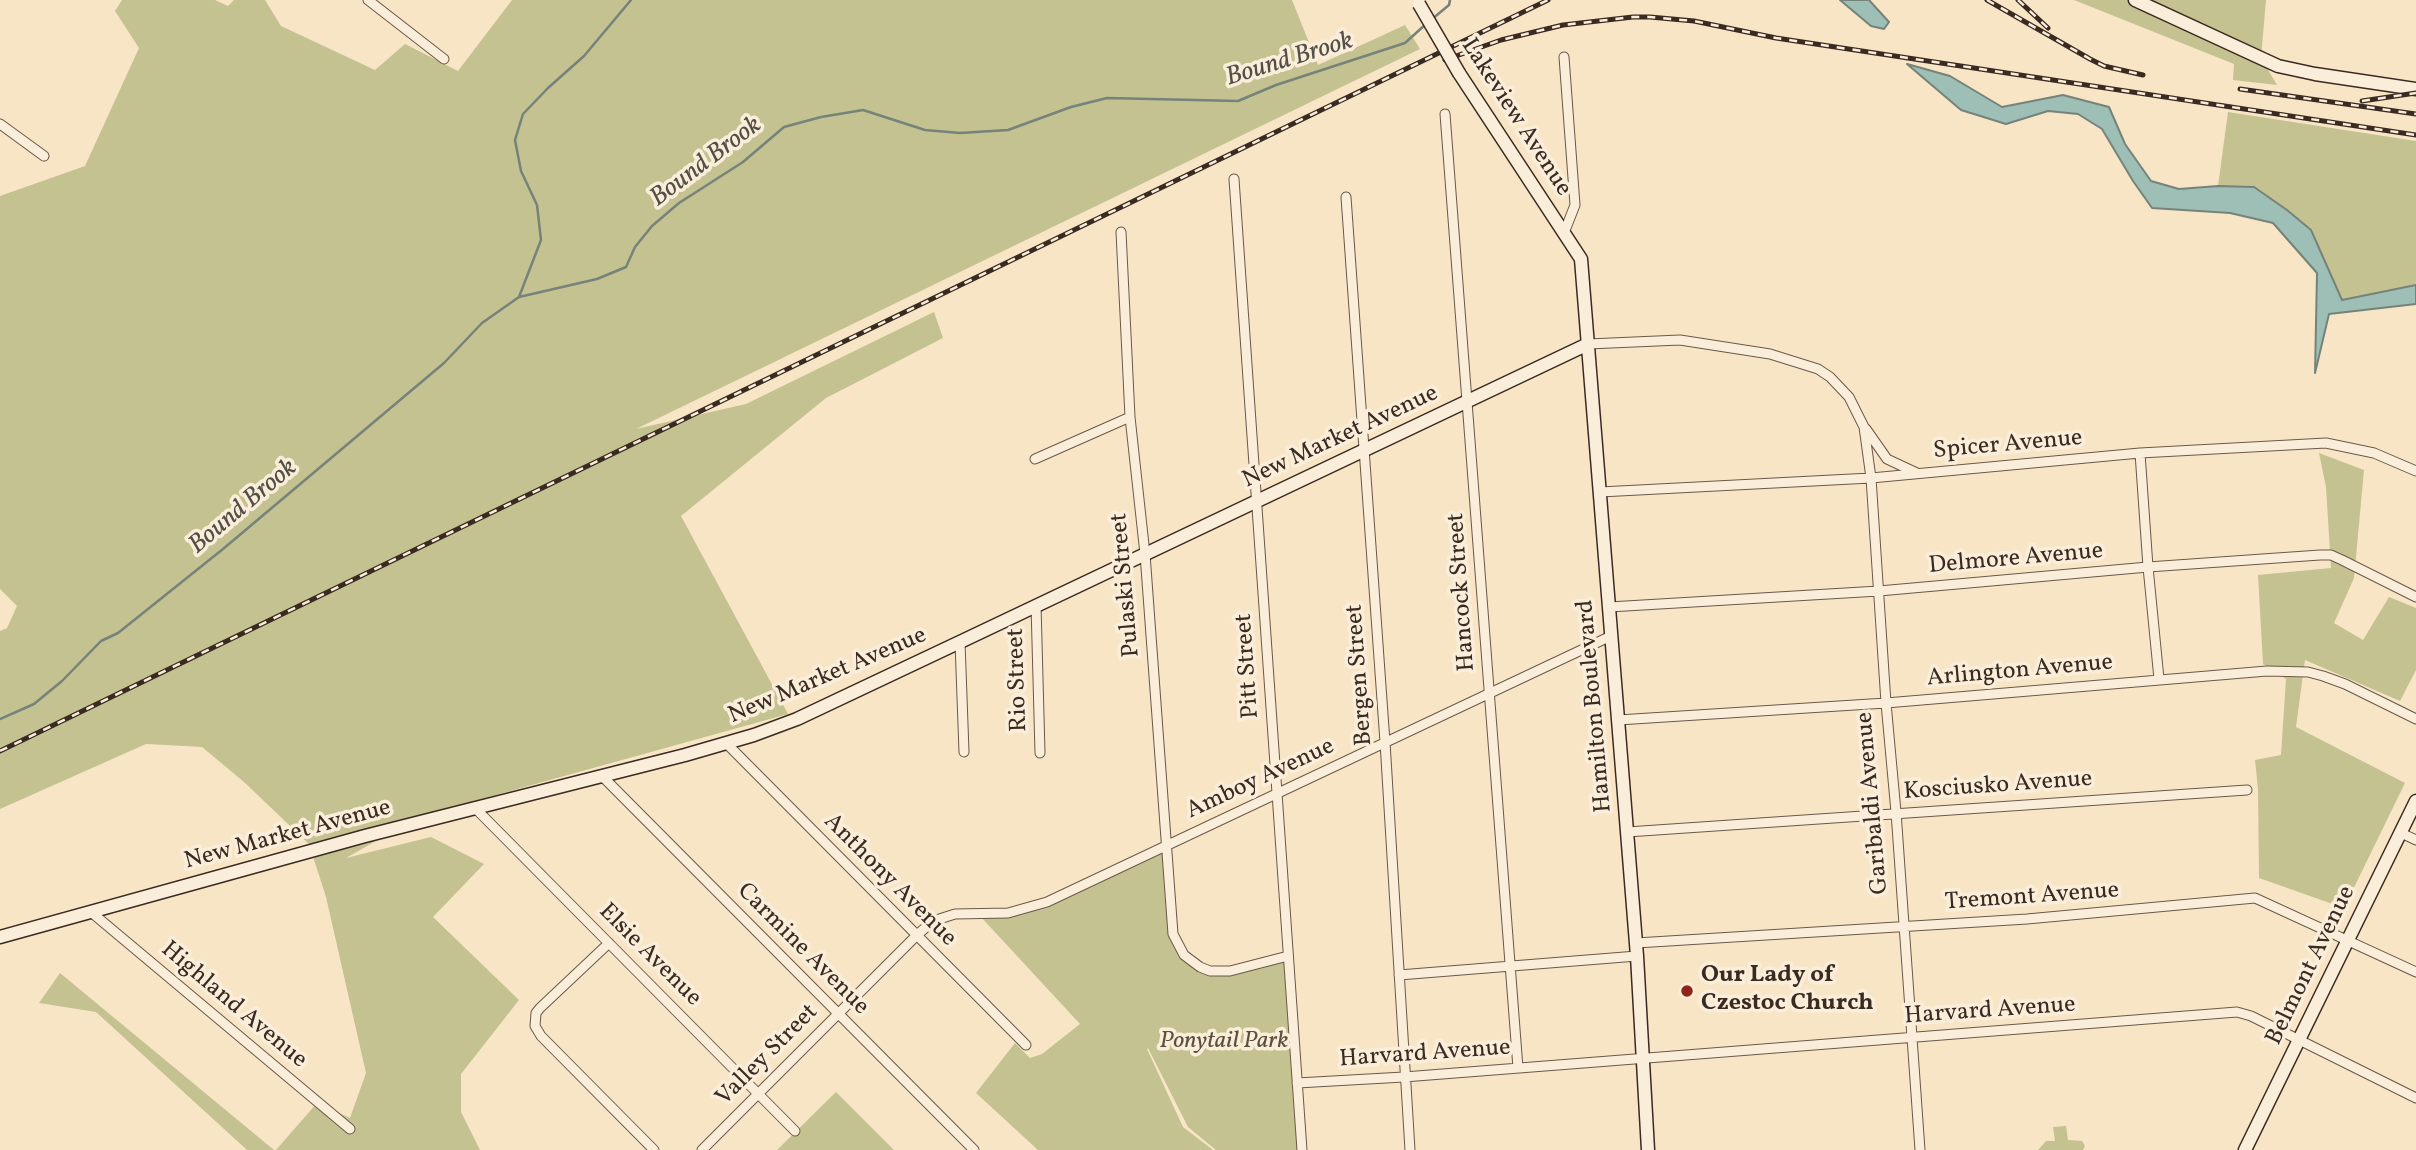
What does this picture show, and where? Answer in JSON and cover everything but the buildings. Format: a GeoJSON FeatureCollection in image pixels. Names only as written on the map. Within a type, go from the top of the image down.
{"type":"FeatureCollection","features":[{"type":"Feature","properties":{"kind":"main road"},"geometry":{"type":"LineString","coordinates":[[2135,0],[2278,66],[2416,89]]}},
{"type":"Feature","properties":{"kind":"main road","name":"Lakeview Avenue"},"geometry":{"type":"LineString","coordinates":[[1417,2],[1459,73],[1581,259]]}},
{"type":"Feature","properties":{"kind":"main road","name":"Hamilton Boulevard"},"geometry":{"type":"LineString","coordinates":[[1581,259],[1636,949],[1648,1150]]}},
{"type":"Feature","properties":{"kind":"main road","name":"New Market Avenue"},"geometry":{"type":"LineString","coordinates":[[0,937],[726,743],[797,719],[1588,344]]}},
{"type":"Feature","properties":{"kind":"main road","name":"Belmont Avenue"},"geometry":{"type":"LineString","coordinates":[[2245,1150],[2416,801]]}},
{"type":"Feature","properties":{"kind":"street"},"geometry":{"type":"LineString","coordinates":[[368,0],[444,59]]}},
{"type":"Feature","properties":{"kind":"street"},"geometry":{"type":"LineString","coordinates":[[1564,58],[1576,205],[1564,233]]}},
{"type":"Feature","properties":{"kind":"street","name":"Hancock Street"},"geometry":{"type":"LineString","coordinates":[[1446,114],[1518,1068]]}},
{"type":"Feature","properties":{"kind":"street"},"geometry":{"type":"LineString","coordinates":[[0,124],[44,156]]}},
{"type":"Feature","properties":{"kind":"street","name":"Pitt Street"},"geometry":{"type":"LineString","coordinates":[[1234,179],[1302,1150]]}},
{"type":"Feature","properties":{"kind":"street","name":"Bergen Street"},"geometry":{"type":"LineString","coordinates":[[1346,197],[1385,742],[1410,1150]]}},
{"type":"Feature","properties":{"kind":"street","name":"Pulaski Street"},"geometry":{"type":"LineString","coordinates":[[1121,232],[1130,417],[1145,554],[1173,934],[1184,955],[1210,971],[1230,971],[1288,956]]}},
{"type":"Feature","properties":{"kind":"street"},"geometry":{"type":"LineString","coordinates":[[1588,344],[1680,340],[1770,354],[1818,369],[1830,377],[1849,397],[1864,426],[1887,459],[1919,474]]}},
{"type":"Feature","properties":{"kind":"street"},"geometry":{"type":"LineString","coordinates":[[1035,459],[1130,417]]}},
{"type":"Feature","properties":{"kind":"street","name":"Garibaldi Avenue"},"geometry":{"type":"LineString","coordinates":[[1864,426],[1871,478],[1920,1150]]}},
{"type":"Feature","properties":{"kind":"street","name":"Spicer Avenue"},"geometry":{"type":"LineString","coordinates":[[1600,492],[1871,478],[2140,453],[2326,443],[2374,453],[2416,471]]}},
{"type":"Feature","properties":{"kind":"street"},"geometry":{"type":"LineString","coordinates":[[2140,453],[2160,679]]}},
{"type":"Feature","properties":{"kind":"street","name":"Delmore Avenue"},"geometry":{"type":"LineString","coordinates":[[1609,607],[1879,591],[2148,567],[2331,555],[2416,597]]}},
{"type":"Feature","properties":{"kind":"street","name":"Rio Street"},"geometry":{"type":"LineString","coordinates":[[1036,606],[1040,753]]}},
{"type":"Feature","properties":{"kind":"street","name":"Amboy Avenue"},"geometry":{"type":"LineString","coordinates":[[1080,887],[1611,636]]}},
{"type":"Feature","properties":{"kind":"street"},"geometry":{"type":"LineString","coordinates":[[960,642],[964,752]]}},
{"type":"Feature","properties":{"kind":"street","name":"Arlington Avenue"},"geometry":{"type":"LineString","coordinates":[[1618,720],[1886,703],[2267,671],[2308,673],[2345,684],[2416,719]]}},
{"type":"Feature","properties":{"kind":"street","name":"Anthony Avenue"},"geometry":{"type":"LineString","coordinates":[[726,743],[1026,1045]]}},
{"type":"Feature","properties":{"kind":"street","name":"Carmine Avenue"},"geometry":{"type":"LineString","coordinates":[[602,776],[974,1150]]}},
{"type":"Feature","properties":{"kind":"street","name":"Kosciusko Avenue"},"geometry":{"type":"LineString","coordinates":[[1627,832],[2247,790]]}},
{"type":"Feature","properties":{"kind":"street","name":"Elsie Avenue"},"geometry":{"type":"LineString","coordinates":[[475,808],[795,1130]]}},
{"type":"Feature","properties":{"kind":"street"},"geometry":{"type":"LineString","coordinates":[[2401,833],[2416,840]]}},
{"type":"Feature","properties":{"kind":"street","name":"Valley Street"},"geometry":{"type":"LineString","coordinates":[[702,1150],[933,922],[955,914],[1008,913],[1034,906],[1080,887]]}},
{"type":"Feature","properties":{"kind":"street","name":"Tremont Avenue"},"geometry":{"type":"LineString","coordinates":[[1399,975],[1636,949],[2027,919],[2255,898],[2416,972]]}},
{"type":"Feature","properties":{"kind":"street","name":"Highland Avenue"},"geometry":{"type":"LineString","coordinates":[[91,912],[350,1129]]}},
{"type":"Feature","properties":{"kind":"street"},"geometry":{"type":"LineString","coordinates":[[609,943],[543,1005],[534,1020],[537,1031],[654,1150]]}},
{"type":"Feature","properties":{"kind":"street","name":"Harvard Avenue"},"geometry":{"type":"LineString","coordinates":[[1297,1083],[2237,1012],[2251,1016],[2416,1098]]}},
{"type":"Feature","properties":{"kind":"green space"},"geometry":{"type":"Polygon","coordinates":[[[122,0],[215,0],[228,6],[234,0],[265,0],[281,26],[375,70],[405,44],[458,71],[512,0],[1292,0],[1318,65],[1405,25],[1420,49],[636,429],[746,404],[934,312],[943,338],[826,398],[681,516],[788,714],[420,816],[346,858],[431,837],[484,864],[433,917],[519,1000],[461,1074],[461,1112],[480,1150],[276,1150],[317,1103],[350,1118],[366,1073],[326,897],[309,844],[244,782],[202,747],[146,744],[0,809],[0,631],[7,628],[17,606],[0,589],[0,196],[85,166],[139,48],[115,11],[122,0]]]}},
{"type":"Feature","properties":{"kind":"green space"},"geometry":{"type":"Polygon","coordinates":[[[2074,0],[2266,0],[2261,58],[2277,85],[2233,80],[2234,64],[2074,0]]]}},
{"type":"Feature","properties":{"kind":"green space"},"geometry":{"type":"Polygon","coordinates":[[[2228,112],[2416,141],[2416,285],[2342,301],[2311,230],[2218,186],[2228,112]]]}},
{"type":"Feature","properties":{"kind":"green space"},"geometry":{"type":"Polygon","coordinates":[[[2319,453],[2364,470],[2354,578],[2334,623],[2363,640],[2389,597],[2416,608],[2416,670],[2400,701],[2305,660],[2296,727],[2405,783],[2344,908],[2259,878],[2255,760],[2281,755],[2286,679],[2263,664],[2258,575],[2331,568],[2326,487],[2319,453]]]}},
{"type":"Feature","properties":{"kind":"green space","name":"Ponytail Park"},"geometry":{"type":"Polygon","coordinates":[[[1166,846],[1176,945],[1214,972],[1286,952],[1302,1150],[1216,1150],[1188,1127],[1148,1048],[1183,1127],[1213,1150],[1038,1150],[976,1093],[1015,1043],[1030,1058],[1042,1054],[1080,1024],[980,916],[1068,894],[1166,846]]]}},
{"type":"Feature","properties":{"kind":"green space"},"geometry":{"type":"Polygon","coordinates":[[[60,973],[274,1150],[247,1150],[96,1012],[39,1003],[60,973]]]}},
{"type":"Feature","properties":{"kind":"green space"},"geometry":{"type":"Polygon","coordinates":[[[836,1092],[894,1150],[777,1150],[836,1092]]]}},
{"type":"Feature","properties":{"kind":"green space"},"geometry":{"type":"Polygon","coordinates":[[[2066,1126],[2068,1140],[2082,1141],[2085,1146],[2083,1150],[2038,1150],[2046,1141],[2055,1141],[2053,1127],[2066,1126]]]}},
{"type":"Feature","properties":{"kind":"water"},"geometry":{"type":"Polygon","coordinates":[[[1840,0],[1869,0],[1889,22],[1884,29],[1871,26],[1840,0]]]}},
{"type":"Feature","properties":{"kind":"water"},"geometry":{"type":"Polygon","coordinates":[[[1907,64],[1950,76],[2002,107],[2063,95],[2109,107],[2125,144],[2151,181],[2179,189],[2254,187],[2311,230],[2342,300],[2416,285],[2416,304],[2329,314],[2315,373],[2317,273],[2273,223],[2230,213],[2152,208],[2102,129],[2078,114],[2048,111],[2006,124],[1961,110],[1907,64]]]}},
{"type":"Feature","properties":{"kind":"waterway"},"geometry":{"type":"LineString","coordinates":[[519,297],[541,240],[537,205],[521,171],[515,140],[523,114],[584,56],[631,0]]}},
{"type":"Feature","properties":{"kind":"waterway","name":"Bound Brook"},"geometry":{"type":"LineString","coordinates":[[1431,20],[1449,5],[1450,0]]}},
{"type":"Feature","properties":{"kind":"waterway","name":"Bound Brook"},"geometry":{"type":"LineString","coordinates":[[0,719],[34,704],[62,681],[101,641],[118,633],[223,549],[444,363],[482,323],[519,297],[597,279],[626,267],[635,247],[652,226],[679,203],[743,162],[784,127],[863,110],[925,130],[960,133],[1008,130],[1071,107],[1107,98],[1238,101],[1276,85],[1405,43],[1426,24]]}},
{"type":"Feature","properties":{"kind":"railway"},"geometry":{"type":"LineString","coordinates":[[0,751],[1548,0]]}},
{"type":"Feature","properties":{"kind":"railway"},"geometry":{"type":"LineString","coordinates":[[1987,0],[2104,66],[2143,75]]}},
{"type":"Feature","properties":{"kind":"railway"},"geometry":{"type":"LineString","coordinates":[[2018,0],[2048,28]]}},
{"type":"Feature","properties":{"kind":"railway"},"geometry":{"type":"LineString","coordinates":[[1445,60],[1501,40],[1563,25],[1650,17],[1694,21],[1776,38],[2416,135]]}},
{"type":"Feature","properties":{"kind":"railway"},"geometry":{"type":"LineString","coordinates":[[2240,89],[2416,114]]}},
{"type":"Feature","properties":{"kind":"railway"},"geometry":{"type":"LineString","coordinates":[[2362,101],[2416,93]]}},
{"type":"Feature","properties":{"kind":"place","name":"Our Lady of Czestoc Church"},"geometry":{"type":"Point","coordinates":[1687,991]}}]}
